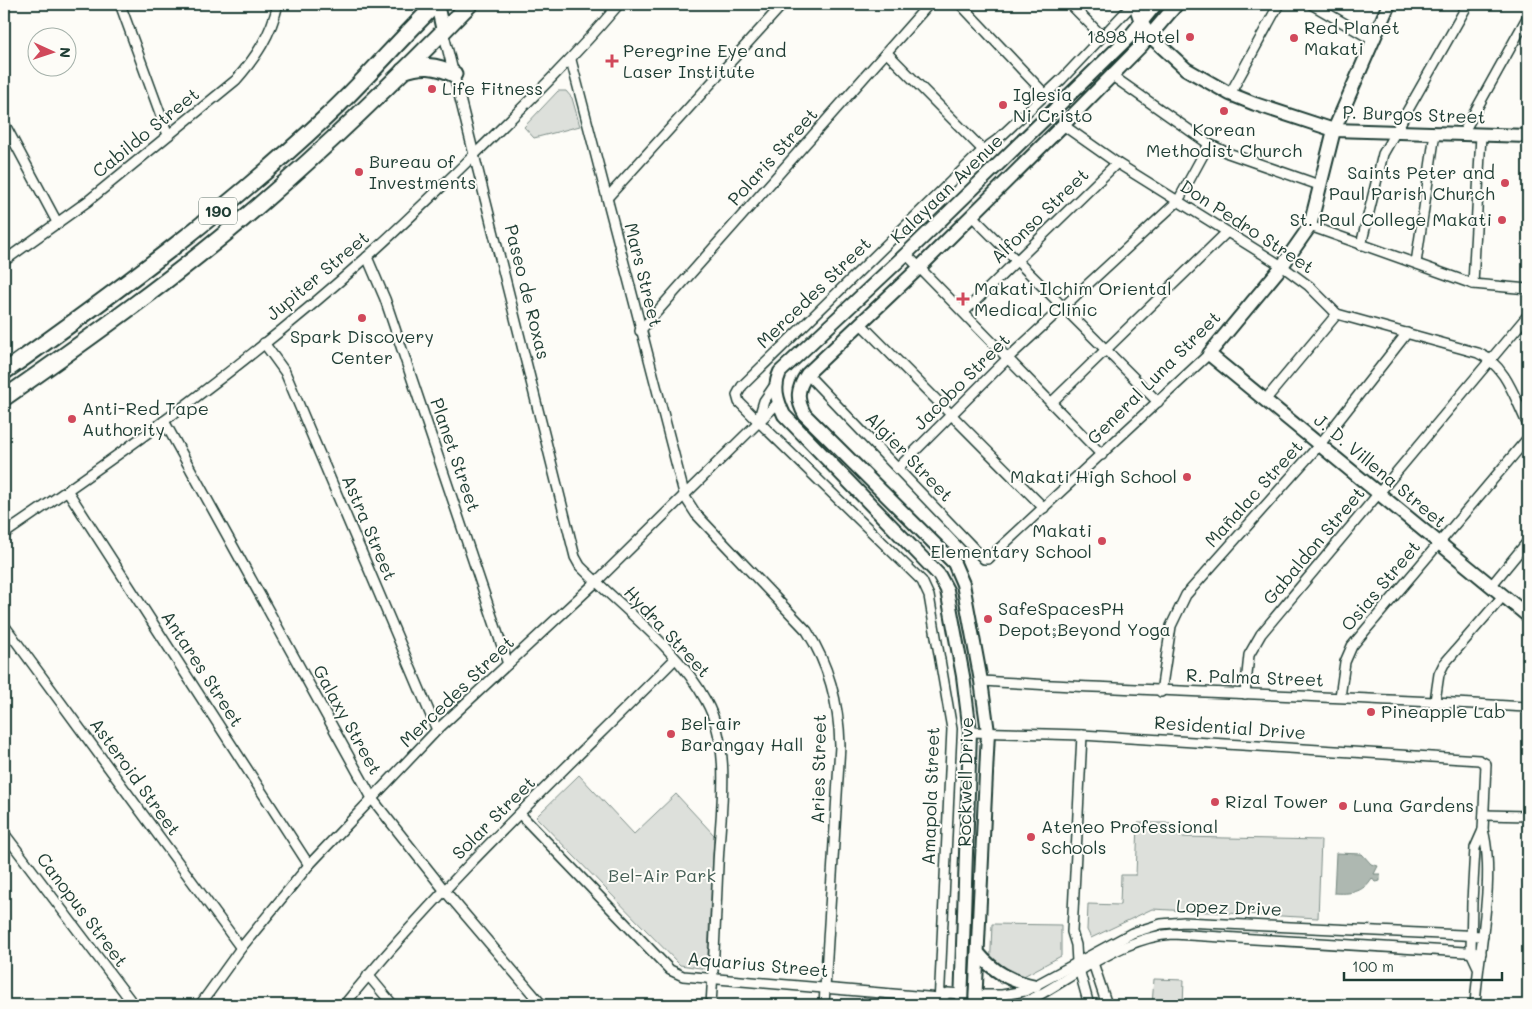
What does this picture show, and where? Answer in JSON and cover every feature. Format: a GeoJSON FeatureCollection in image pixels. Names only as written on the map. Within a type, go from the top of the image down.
{"type":"FeatureCollection","features":[{"type":"Feature","properties":{"kind":"main road","name":"Paseo de Roxas"},"geometry":{"type":"LineString","coordinates":[[436,4],[443,31]]}},
{"type":"Feature","properties":{"kind":"main road","name":"190"},"geometry":{"type":"LineString","coordinates":[[4,372],[170,250],[244,190],[325,118],[436,4]]}},
{"type":"Feature","properties":{"kind":"main road","name":"190"},"geometry":{"type":"LineString","coordinates":[[4,398],[109,325],[256,207],[401,72],[470,4]]}},
{"type":"Feature","properties":{"kind":"main road","name":"P. Burgos Street"},"geometry":{"type":"LineString","coordinates":[[1134,4],[1141,22],[1150,36],[1186,69],[1230,94],[1334,130],[1528,136]]}},
{"type":"Feature","properties":{"kind":"main road","name":"Kalayaan Avenue"},"geometry":{"type":"LineString","coordinates":[[775,385],[780,372],[906,254],[1130,36],[1156,4]]}},
{"type":"Feature","properties":{"kind":"main road","name":"Kalayaan Avenue"},"geometry":{"type":"LineString","coordinates":[[800,386],[807,374],[920,267],[1063,125],[1150,36],[1177,4]]}},
{"type":"Feature","properties":{"kind":"main road","name":"General Luna Street"},"geometry":{"type":"LineString","coordinates":[[1209,354],[1282,266],[1310,226],[1334,130],[1389,4]]}},
{"type":"Feature","properties":{"kind":"main road"},"geometry":{"type":"LineString","coordinates":[[401,72],[426,66],[444,69],[454,74]]}},
{"type":"Feature","properties":{"kind":"main road","name":"J. D. Villena Street"},"geometry":{"type":"LineString","coordinates":[[1209,354],[1321,444],[1379,495],[1528,616]]}},
{"type":"Feature","properties":{"kind":"main road"},"geometry":{"type":"LineString","coordinates":[[778,403],[807,374]]}},
{"type":"Feature","properties":{"kind":"main road"},"geometry":{"type":"LineString","coordinates":[[775,385],[778,403]]}},
{"type":"Feature","properties":{"kind":"main road","name":"Rockwell Drive"},"geometry":{"type":"LineString","coordinates":[[800,386],[798,397],[805,415],[954,563],[963,584],[981,681],[988,732],[978,953],[973,1002]]}},
{"type":"Feature","properties":{"kind":"main road","name":"Rockwell Drive"},"geometry":{"type":"LineString","coordinates":[[778,403],[784,415],[944,581],[963,676],[970,732],[961,1001]]}},
{"type":"Feature","properties":{"kind":"main road"},"geometry":{"type":"LineString","coordinates":[[978,953],[989,966],[1002,976],[1018,983],[1035,986]]}},
{"type":"Feature","properties":{"kind":"main road","name":"Lopez Drive"},"geometry":{"type":"LineString","coordinates":[[961,1001],[973,1002]]}},
{"type":"Feature","properties":{"kind":"street"},"geometry":{"type":"LineString","coordinates":[[120,4],[168,135]]}},
{"type":"Feature","properties":{"kind":"street","name":"Cabildo Street"},"geometry":{"type":"LineString","coordinates":[[4,261],[58,224],[236,80],[255,58],[273,23],[278,4]]}},
{"type":"Feature","properties":{"kind":"street","name":"Jupiter Street"},"geometry":{"type":"LineString","coordinates":[[4,534],[164,421],[264,343],[367,257],[474,156],[571,60],[619,4]]}},
{"type":"Feature","properties":{"kind":"street"},"geometry":{"type":"LineString","coordinates":[[607,198],[782,4]]}},
{"type":"Feature","properties":{"kind":"street","name":"Polaris Street"},"geometry":{"type":"LineString","coordinates":[[640,331],[929,4]]}},
{"type":"Feature","properties":{"kind":"street"},"geometry":{"type":"LineString","coordinates":[[960,4],[1045,94]]}},
{"type":"Feature","properties":{"kind":"street"},"geometry":{"type":"LineString","coordinates":[[1070,4],[1102,36]]}},
{"type":"Feature","properties":{"kind":"street","name":"Mercedes Street"},"geometry":{"type":"LineString","coordinates":[[758,421],[739,402],[737,394],[742,386],[983,150],[997,140],[1045,94],[1134,4]]}},
{"type":"Feature","properties":{"kind":"street"},"geometry":{"type":"LineString","coordinates":[[1230,94],[1279,4]]}},
{"type":"Feature","properties":{"kind":"street"},"geometry":{"type":"LineString","coordinates":[[1311,4],[1372,40]]}},
{"type":"Feature","properties":{"kind":"street"},"geometry":{"type":"LineString","coordinates":[[1361,245],[1383,154],[1468,4]]}},
{"type":"Feature","properties":{"kind":"street"},"geometry":{"type":"LineString","coordinates":[[1462,135],[1528,16]]}},
{"type":"Feature","properties":{"kind":"street","name":"Paseo de Roxas"},"geometry":{"type":"LineString","coordinates":[[443,31],[575,557],[596,582]]}},
{"type":"Feature","properties":{"kind":"street"},"geometry":{"type":"LineString","coordinates":[[887,53],[983,150]]}},
{"type":"Feature","properties":{"kind":"street","name":"Mars Street"},"geometry":{"type":"LineString","coordinates":[[571,60],[640,331],[685,496]]}},
{"type":"Feature","properties":{"kind":"street"},"geometry":{"type":"LineString","coordinates":[[1111,75],[1209,144],[1319,185]]}},
{"type":"Feature","properties":{"kind":"street"},"geometry":{"type":"LineString","coordinates":[[4,123],[58,224]]}},
{"type":"Feature","properties":{"kind":"street","name":"Don Pedro Street"},"geometry":{"type":"LineString","coordinates":[[1063,125],[1117,163],[1282,266],[1309,286],[1337,314],[1478,352],[1491,358]]}},
{"type":"Feature","properties":{"kind":"street"},"geometry":{"type":"LineString","coordinates":[[1416,263],[1435,134]]}},
{"type":"Feature","properties":{"kind":"street"},"geometry":{"type":"LineString","coordinates":[[1473,284],[1481,135]]}},
{"type":"Feature","properties":{"kind":"street","name":"Jacobo Street"},"geometry":{"type":"LineString","coordinates":[[898,468],[1008,358],[1178,201],[1209,144]]}},
{"type":"Feature","properties":{"kind":"street","name":"Alfonso Street"},"geometry":{"type":"LineString","coordinates":[[964,312],[1117,163]]}},
{"type":"Feature","properties":{"kind":"street"},"geometry":{"type":"LineString","coordinates":[[972,216],[1158,402]]}},
{"type":"Feature","properties":{"kind":"street"},"geometry":{"type":"LineString","coordinates":[[1310,226],[1473,284],[1528,289]]}},
{"type":"Feature","properties":{"kind":"street"},"geometry":{"type":"LineString","coordinates":[[1051,403],[1107,351],[1227,232]]}},
{"type":"Feature","properties":{"kind":"street"},"geometry":{"type":"LineString","coordinates":[[906,254],[1102,455]]}},
{"type":"Feature","properties":{"kind":"street","name":"Planet Street"},"geometry":{"type":"LineString","coordinates":[[367,257],[388,308],[508,664]]}},
{"type":"Feature","properties":{"kind":"street"},"geometry":{"type":"LineString","coordinates":[[1266,399],[1337,314]]}},
{"type":"Feature","properties":{"kind":"street","name":"Gabaldon Street"},"geometry":{"type":"LineString","coordinates":[[1245,694],[1249,655],[1261,634],[1528,315]]}},
{"type":"Feature","properties":{"kind":"street"},"geometry":{"type":"LineString","coordinates":[[860,323],[1044,508]]}},
{"type":"Feature","properties":{"kind":"street","name":"Mañalac Street"},"geometry":{"type":"LineString","coordinates":[[1161,692],[1171,626],[1186,595],[1321,444],[1407,334]]}},
{"type":"Feature","properties":{"kind":"street","name":"Astra Street"},"geometry":{"type":"LineString","coordinates":[[264,343],[285,372],[438,730]]}},
{"type":"Feature","properties":{"kind":"street","name":"General Luna Street"},"geometry":{"type":"LineString","coordinates":[[988,560],[1209,354]]}},
{"type":"Feature","properties":{"kind":"street"},"geometry":{"type":"LineString","coordinates":[[1491,358],[1499,366],[1528,425]]}},
{"type":"Feature","properties":{"kind":"street","name":"Algier Street"},"geometry":{"type":"LineString","coordinates":[[807,374],[984,559],[988,560]]}},
{"type":"Feature","properties":{"kind":"street","name":"Mercedes Street"},"geometry":{"type":"LineString","coordinates":[[758,421],[764,401],[775,385]]}},
{"type":"Feature","properties":{"kind":"street","name":"Mercedes Street"},"geometry":{"type":"LineString","coordinates":[[200,1005],[241,948],[309,865],[438,730],[596,582],[778,403]]}},
{"type":"Feature","properties":{"kind":"street","name":"Galaxy Street"},"geometry":{"type":"LineString","coordinates":[[164,421],[373,800],[444,891],[542,1005]]}},
{"type":"Feature","properties":{"kind":"street","name":"Amapola Street"},"geometry":{"type":"LineString","coordinates":[[758,421],[922,581],[929,596],[952,729],[939,1001]]}},
{"type":"Feature","properties":{"kind":"street","name":"Osias Street"},"geometry":{"type":"LineString","coordinates":[[1340,697],[1345,662],[1352,646],[1438,542],[1528,438]]}},
{"type":"Feature","properties":{"kind":"street","name":"Antares Street"},"geometry":{"type":"LineString","coordinates":[[67,490],[309,865]]}},
{"type":"Feature","properties":{"kind":"street","name":"Aries Street"},"geometry":{"type":"LineString","coordinates":[[685,496],[696,514],[807,631],[820,650],[830,676],[836,704],[840,746],[824,1005]]}},
{"type":"Feature","properties":{"kind":"street"},"geometry":{"type":"LineString","coordinates":[[1491,586],[1528,541]]}},
{"type":"Feature","properties":{"kind":"street","name":"Hydra Street"},"geometry":{"type":"LineString","coordinates":[[596,582],[675,659],[707,702],[721,748],[722,769],[711,1005]]}},
{"type":"Feature","properties":{"kind":"street"},"geometry":{"type":"LineString","coordinates":[[1435,701],[1439,674],[1444,664],[1503,596]]}},
{"type":"Feature","properties":{"kind":"street","name":"Asteroid Street"},"geometry":{"type":"LineString","coordinates":[[4,625],[241,948]]}},
{"type":"Feature","properties":{"kind":"street","name":"Solar Street"},"geometry":{"type":"LineString","coordinates":[[344,1005],[368,975],[444,891],[675,659]]}},
{"type":"Feature","properties":{"kind":"street","name":"R. Palma Street"},"geometry":{"type":"LineString","coordinates":[[981,681],[1161,692],[1340,697],[1528,707]]}},
{"type":"Feature","properties":{"kind":"street","name":"Residential Drive"},"geometry":{"type":"LineString","coordinates":[[970,732],[1082,734],[1479,760],[1486,764],[1484,815]]}},
{"type":"Feature","properties":{"kind":"street"},"geometry":{"type":"LineString","coordinates":[[1082,734],[1072,932],[1076,946],[1078,966],[1089,1005]]}},
{"type":"Feature","properties":{"kind":"street","name":"Aquarius Street"},"geometry":{"type":"LineString","coordinates":[[520,814],[670,970],[683,976],[712,980],[825,988],[939,1001],[948,993],[961,1001]]}},
{"type":"Feature","properties":{"kind":"street"},"geometry":{"type":"LineString","coordinates":[[1476,953],[1483,936],[1488,848],[1483,830],[1484,815],[1528,816]]}},
{"type":"Feature","properties":{"kind":"street"},"geometry":{"type":"LineString","coordinates":[[1476,1005],[1478,967],[1471,936],[1475,848],[1483,830]]}},
{"type":"Feature","properties":{"kind":"street","name":"Canopus Street"},"geometry":{"type":"LineString","coordinates":[[4,834],[134,1005]]}},
{"type":"Feature","properties":{"kind":"street","name":"Lopez Drive"},"geometry":{"type":"LineString","coordinates":[[973,1002],[1035,986],[1092,959],[1150,926],[1184,922],[1483,936]]}},
{"type":"Feature","properties":{"kind":"street","name":"Lopez Drive"},"geometry":{"type":"LineString","coordinates":[[1092,959],[1132,943],[1160,935],[1173,934],[1476,953]]}},
{"type":"Feature","properties":{"kind":"street"},"geometry":{"type":"LineString","coordinates":[[1076,946],[1092,959],[1107,1005]]}},
{"type":"Feature","properties":{"kind":"street","name":"Lopez Drive"},"geometry":{"type":"LineString","coordinates":[[1014,1005],[1045,992],[1078,966]]}},
{"type":"Feature","properties":{"kind":"street"},"geometry":{"type":"LineString","coordinates":[[368,975],[393,1005]]}},
{"type":"Feature","properties":{"kind":"green space"},"geometry":{"type":"Polygon","coordinates":[[[558,91],[566,91],[572,98],[580,126],[534,138],[524,127],[558,91]]]}},
{"type":"Feature","properties":{"kind":"green space","name":"Bel-Air Park"},"geometry":{"type":"Polygon","coordinates":[[[579,775],[634,834],[676,794],[714,835],[707,969],[680,965],[536,817],[579,775]]]}},
{"type":"Feature","properties":{"kind":"green space"},"geometry":{"type":"Polygon","coordinates":[[[1138,823],[1169,823],[1180,837],[1321,840],[1318,918],[1152,909],[1091,938],[1087,930],[1088,904],[1120,905],[1121,875],[1136,875],[1138,823]]]}},
{"type":"Feature","properties":{"kind":"green space"},"geometry":{"type":"Polygon","coordinates":[[[992,924],[1061,925],[1061,956],[1020,978],[1000,984],[990,973],[992,924]]]}},
{"type":"Feature","properties":{"kind":"green space"},"geometry":{"type":"Polygon","coordinates":[[[1154,979],[1184,980],[1183,1005],[1152,1005],[1154,979]]]}},
{"type":"Feature","properties":{"kind":"shaded area"},"geometry":{"type":"Polygon","coordinates":[[[1336,853],[1362,854],[1371,864],[1378,866],[1374,874],[1380,874],[1380,881],[1375,882],[1372,878],[1365,887],[1356,892],[1334,893],[1336,853]]]}},
{"type":"Feature","properties":{"kind":"place","name":"1898 Hotel"},"geometry":{"type":"Point","coordinates":[1190,37]}},
{"type":"Feature","properties":{"kind":"place","name":"Red Planet Makati"},"geometry":{"type":"Point","coordinates":[1294,38]}},
{"type":"Feature","properties":{"kind":"place","name":"Peregrine Eye and Laser Institute"},"geometry":{"type":"Point","coordinates":[612,61]}},
{"type":"Feature","properties":{"kind":"place","name":"Life Fitness"},"geometry":{"type":"Point","coordinates":[432,89]}},
{"type":"Feature","properties":{"kind":"place","name":"Iglesia Ni Cristo"},"geometry":{"type":"Point","coordinates":[1003,105]}},
{"type":"Feature","properties":{"kind":"place","name":"Korean Methodist Church"},"geometry":{"type":"Point","coordinates":[1224,111]}},
{"type":"Feature","properties":{"kind":"place","name":"Bureau of Investments"},"geometry":{"type":"Point","coordinates":[359,172]}},
{"type":"Feature","properties":{"kind":"place","name":"Saints Peter and Paul Parish Church"},"geometry":{"type":"Point","coordinates":[1505,183]}},
{"type":"Feature","properties":{"kind":"place","name":"St. Paul College Makati"},"geometry":{"type":"Point","coordinates":[1502,220]}},
{"type":"Feature","properties":{"kind":"place","name":"Makati Ilchim Oriental Medical Clinic"},"geometry":{"type":"Point","coordinates":[963,299]}},
{"type":"Feature","properties":{"kind":"place","name":"Spark Discovery Center"},"geometry":{"type":"Point","coordinates":[362,318]}},
{"type":"Feature","properties":{"kind":"place","name":"Anti-Red Tape Authority"},"geometry":{"type":"Point","coordinates":[72,419]}},
{"type":"Feature","properties":{"kind":"place","name":"Makati High School"},"geometry":{"type":"Point","coordinates":[1187,477]}},
{"type":"Feature","properties":{"kind":"place","name":"Makati Elementary School"},"geometry":{"type":"Point","coordinates":[1102,541]}},
{"type":"Feature","properties":{"kind":"place","name":"SafeSpacesPH Depot;Beyond Yoga"},"geometry":{"type":"Point","coordinates":[988,619]}},
{"type":"Feature","properties":{"kind":"place","name":"Pineapple Lab"},"geometry":{"type":"Point","coordinates":[1371,712]}},
{"type":"Feature","properties":{"kind":"place","name":"Bel-air Barangay Hall"},"geometry":{"type":"Point","coordinates":[671,734]}},
{"type":"Feature","properties":{"kind":"place","name":"Rizal Tower"},"geometry":{"type":"Point","coordinates":[1215,802]}},
{"type":"Feature","properties":{"kind":"place","name":"Luna Gardens"},"geometry":{"type":"Point","coordinates":[1343,806]}},
{"type":"Feature","properties":{"kind":"place","name":"Ateneo Professional Schools"},"geometry":{"type":"Point","coordinates":[1031,837]}}]}
